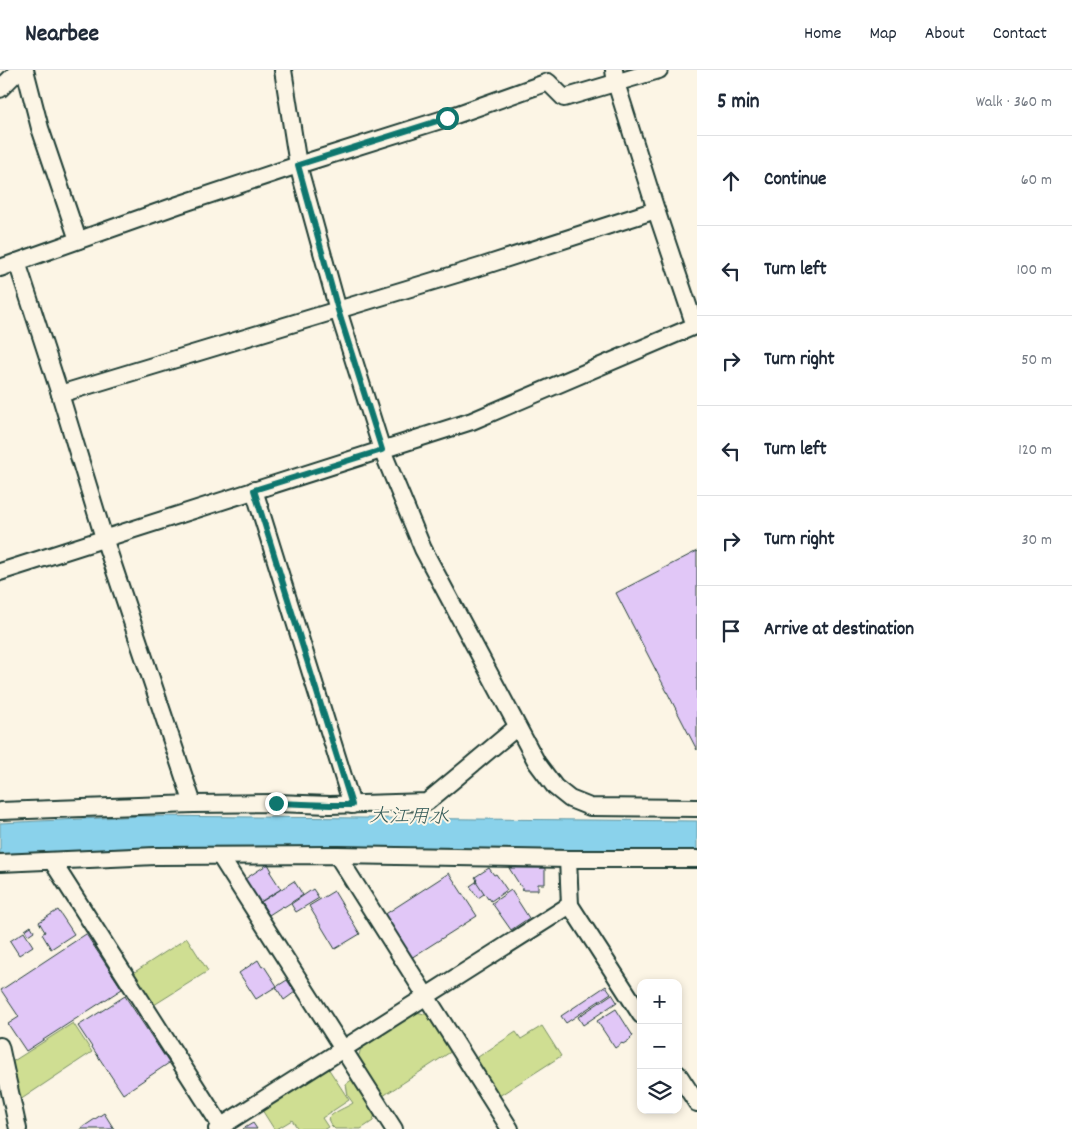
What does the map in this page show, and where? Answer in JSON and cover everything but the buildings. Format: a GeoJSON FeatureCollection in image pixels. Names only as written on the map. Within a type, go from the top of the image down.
{"type":"FeatureCollection","features":[{"type":"Feature","properties":{"kind":"street"},"geometry":{"type":"LineString","coordinates":[[0,89],[19,70]]}},
{"type":"Feature","properties":{"kind":"street"},"geometry":{"type":"LineString","coordinates":[[25,70],[40,128],[78,240]]}},
{"type":"Feature","properties":{"kind":"street"},"geometry":{"type":"LineString","coordinates":[[283,70],[298,165],[338,310],[382,450],[423,549],[537,763],[555,787],[570,799],[590,807],[697,808]]}},
{"type":"Feature","properties":{"kind":"street"},"geometry":{"type":"LineString","coordinates":[[0,268],[178,205],[447,118],[543,76],[564,98],[615,76],[659,70]]}},
{"type":"Feature","properties":{"kind":"street"},"geometry":{"type":"LineString","coordinates":[[0,572],[472,421],[696,325],[656,210],[615,76]]}},
{"type":"Feature","properties":{"kind":"street"},"geometry":{"type":"LineString","coordinates":[[60,394],[483,266],[656,210]]}},
{"type":"Feature","properties":{"kind":"street"},"geometry":{"type":"LineString","coordinates":[[16,262],[60,394],[104,538],[193,804]]}},
{"type":"Feature","properties":{"kind":"street"},"geometry":{"type":"LineString","coordinates":[[254,490],[352,805]]}},
{"type":"Feature","properties":{"kind":"street"},"geometry":{"type":"LineString","coordinates":[[0,811],[193,804],[276,803],[352,805],[427,802],[517,726]]}},
{"type":"Feature","properties":{"kind":"street"},"geometry":{"type":"LineString","coordinates":[[337,855],[510,1129]]}},
{"type":"Feature","properties":{"kind":"street"},"geometry":{"type":"LineString","coordinates":[[0,863],[156,856],[337,855],[697,859]]}},
{"type":"Feature","properties":{"kind":"street"},"geometry":{"type":"LineString","coordinates":[[220,856],[394,1129]]}},
{"type":"Feature","properties":{"kind":"street"},"geometry":{"type":"LineString","coordinates":[[568,859],[570,905],[637,1009]]}},
{"type":"Feature","properties":{"kind":"street"},"geometry":{"type":"LineString","coordinates":[[52,861],[219,1128],[570,905]]}},
{"type":"Feature","properties":{"kind":"street"},"geometry":{"type":"LineString","coordinates":[[0,1046],[18,1129]]}},
{"type":"Feature","properties":{"kind":"street"},"geometry":{"type":"LineString","coordinates":[[682,1080],[697,1103]]}},
{"type":"Feature","properties":{"kind":"green space"},"geometry":{"type":"Polygon","coordinates":[[[187,938],[208,971],[154,1005],[133,973],[187,938]]]}},
{"type":"Feature","properties":{"kind":"green space"},"geometry":{"type":"Polygon","coordinates":[[[416,1012],[429,1015],[452,1051],[383,1096],[358,1058],[361,1048],[416,1012]]]}},
{"type":"Feature","properties":{"kind":"green space"},"geometry":{"type":"Polygon","coordinates":[[[73,1023],[92,1052],[20,1100],[12,1062],[73,1023]]]}},
{"type":"Feature","properties":{"kind":"green space"},"geometry":{"type":"Polygon","coordinates":[[[542,1026],[561,1056],[499,1096],[475,1059],[516,1032],[521,1039],[542,1026]]]}},
{"type":"Feature","properties":{"kind":"green space"},"geometry":{"type":"Polygon","coordinates":[[[328,1068],[349,1100],[322,1118],[328,1127],[325,1129],[298,1129],[292,1120],[274,1129],[262,1110],[328,1068]]]}},
{"type":"Feature","properties":{"kind":"green space"},"geometry":{"type":"Polygon","coordinates":[[[353,1079],[375,1114],[373,1121],[361,1129],[335,1129],[328,1119],[353,1103],[348,1096],[346,1084],[353,1079]]]}},
{"type":"Feature","properties":{"kind":"water"},"geometry":{"type":"Polygon","coordinates":[[[141,816],[697,821],[697,851],[156,847],[0,854],[0,823],[141,816]]]}},
{"type":"Feature","properties":{"kind":"route"},"geometry":{"type":"LineString","coordinates":[[276,803],[352,805],[254,490],[382,450],[338,310],[298,165],[447,118]]}},
{"type":"Feature","properties":{"kind":"water label","name":"大江用水"},"geometry":{"type":"Point","coordinates":[409,818]}}]}
